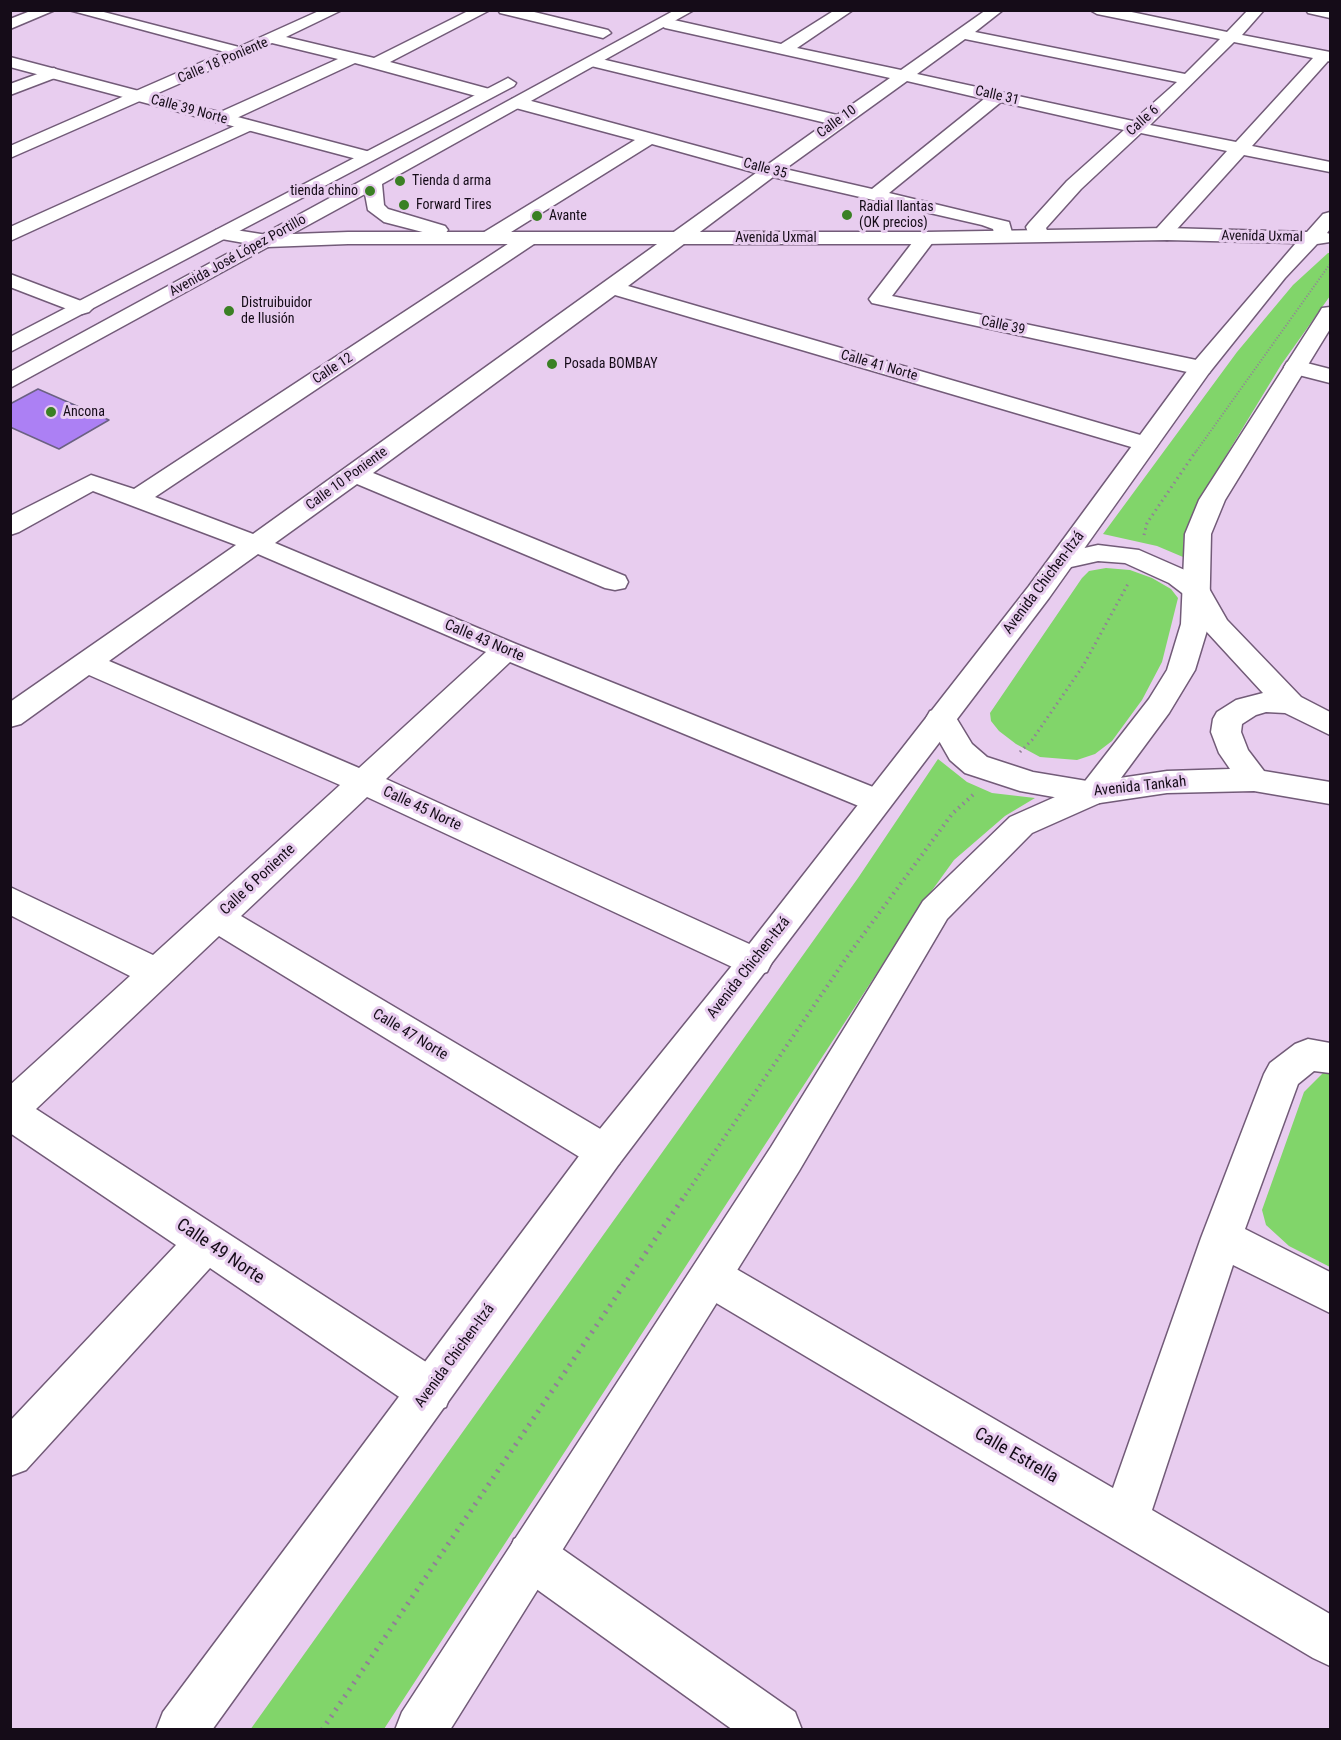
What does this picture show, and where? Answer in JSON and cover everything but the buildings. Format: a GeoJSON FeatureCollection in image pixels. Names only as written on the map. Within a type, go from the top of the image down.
{"type":"FeatureCollection","features":[{"type":"Feature","properties":{"kind":"street"},"geometry":{"type":"LineString","coordinates":[[10,25],[48,10]]}},
{"type":"Feature","properties":{"kind":"street"},"geometry":{"type":"LineString","coordinates":[[76,10],[242,52]]}},
{"type":"Feature","properties":{"kind":"street"},"geometry":{"type":"LineString","coordinates":[[376,63],[483,10]]}},
{"type":"Feature","properties":{"kind":"street"},"geometry":{"type":"LineString","coordinates":[[505,10],[603,33]]}},
{"type":"Feature","properties":{"kind":"street","name":"Avenida José López Portillo"},"geometry":{"type":"LineString","coordinates":[[10,381],[687,10]]}},
{"type":"Feature","properties":{"kind":"street"},"geometry":{"type":"LineString","coordinates":[[786,48],[846,10]]}},
{"type":"Feature","properties":{"kind":"street","name":"Calle 10"},"geometry":{"type":"LineString","coordinates":[[685,233],[996,10]]}},
{"type":"Feature","properties":{"kind":"street"},"geometry":{"type":"LineString","coordinates":[[1097,10],[1127,13],[1327,57]]}},
{"type":"Feature","properties":{"kind":"street","name":"Calle 6"},"geometry":{"type":"LineString","coordinates":[[1038,231],[1074,185],[1189,80],[1257,10]]}},
{"type":"Feature","properties":{"kind":"street"},"geometry":{"type":"LineString","coordinates":[[1313,10],[1330,14]]}},
{"type":"Feature","properties":{"kind":"street","name":"Calle 18 Poniente"},"geometry":{"type":"LineString","coordinates":[[10,153],[273,39],[324,12]]}},
{"type":"Feature","properties":{"kind":"street","name":"Calle 31"},"geometry":{"type":"LineString","coordinates":[[665,23],[1135,127],[1330,166]]}},
{"type":"Feature","properties":{"kind":"street"},"geometry":{"type":"LineString","coordinates":[[582,44],[620,24]]}},
{"type":"Feature","properties":{"kind":"street"},"geometry":{"type":"LineString","coordinates":[[964,34],[1189,80]]}},
{"type":"Feature","properties":{"kind":"street"},"geometry":{"type":"LineString","coordinates":[[273,39],[376,63],[487,94]]}},
{"type":"Feature","properties":{"kind":"street"},"geometry":{"type":"LineString","coordinates":[[1167,231],[1238,149],[1327,57]]}},
{"type":"Feature","properties":{"kind":"street"},"geometry":{"type":"LineString","coordinates":[[222,118],[353,58]]}},
{"type":"Feature","properties":{"kind":"street","name":"Calle 39 Norte"},"geometry":{"type":"LineString","coordinates":[[10,62],[368,157]]}},
{"type":"Feature","properties":{"kind":"street"},"geometry":{"type":"LineString","coordinates":[[593,62],[840,121]]}},
{"type":"Feature","properties":{"kind":"street"},"geometry":{"type":"LineString","coordinates":[[10,90],[54,73]]}},
{"type":"Feature","properties":{"kind":"street","name":"Avenida José López Portillo"},"geometry":{"type":"LineString","coordinates":[[10,346],[518,78]]}},
{"type":"Feature","properties":{"kind":"street"},"geometry":{"type":"LineString","coordinates":[[874,196],[998,96]]}},
{"type":"Feature","properties":{"kind":"street","name":"Calle 35"},"geometry":{"type":"LineString","coordinates":[[518,103],[770,171],[981,219],[1003,232]]}},
{"type":"Feature","properties":{"kind":"street"},"geometry":{"type":"LineString","coordinates":[[10,235],[248,125]]}},
{"type":"Feature","properties":{"kind":"street"},"geometry":{"type":"LineString","coordinates":[[493,234],[651,138]]}},
{"type":"Feature","properties":{"kind":"street"},"geometry":{"type":"LineString","coordinates":[[373,183],[375,206],[381,213],[391,218],[438,230]]}},
{"type":"Feature","properties":{"kind":"street","name":"Avenida Uxmal"},"geometry":{"type":"LineString","coordinates":[[245,222],[289,228],[438,230],[530,238],[685,233],[926,238],[1003,232]]}},
{"type":"Feature","properties":{"kind":"street","name":"Avenida Uxmal"},"geometry":{"type":"LineString","coordinates":[[1167,231],[1221,236],[1326,226]]}},
{"type":"Feature","properties":{"kind":"street","name":"Avenida Uxmal"},"geometry":{"type":"LineString","coordinates":[[223,234],[267,241],[493,234],[1167,231],[1326,226]]}},
{"type":"Feature","properties":{"kind":"street","name":"Avenida Chichen-Itzá"},"geometry":{"type":"LineString","coordinates":[[181,1730],[604,1152],[755,962],[1062,561],[1202,368],[1278,274],[1326,226]]}},
{"type":"Feature","properties":{"kind":"street","name":"Calle 10 Poniente"},"geometry":{"type":"LineString","coordinates":[[10,717],[354,474],[685,233]]}},
{"type":"Feature","properties":{"kind":"street"},"geometry":{"type":"LineString","coordinates":[[1221,236],[1260,251],[1278,274]]}},
{"type":"Feature","properties":{"kind":"street","name":"Calle 12"},"geometry":{"type":"LineString","coordinates":[[136,499],[530,238]]}},
{"type":"Feature","properties":{"kind":"street","name":"Calle 39"},"geometry":{"type":"LineString","coordinates":[[926,238],[879,299],[1202,368]]}},
{"type":"Feature","properties":{"kind":"street"},"geometry":{"type":"LineString","coordinates":[[10,280],[82,309]]}},
{"type":"Feature","properties":{"kind":"street","name":"Calle 41 Norte"},"geometry":{"type":"LineString","coordinates":[[612,288],[1146,444]]}},
{"type":"Feature","properties":{"kind":"street"},"geometry":{"type":"LineString","coordinates":[[420,1730],[711,1276],[935,910],[1021,825],[1093,793],[1159,706],[1181,670],[1195,624],[1198,534],[1212,500],[1330,313]]}},
{"type":"Feature","properties":{"kind":"street"},"geometry":{"type":"LineString","coordinates":[[1296,367],[1330,376]]}},
{"type":"Feature","properties":{"kind":"street"},"geometry":{"type":"LineString","coordinates":[[354,474],[615,582]]}},
{"type":"Feature","properties":{"kind":"street","name":"Calle 43 Norte"},"geometry":{"type":"LineString","coordinates":[[10,527],[91,482],[256,544],[506,650],[877,801]]}},
{"type":"Feature","properties":{"kind":"street"},"geometry":{"type":"LineString","coordinates":[[1062,561],[1098,552],[1136,558],[1178,577],[1197,591],[1216,625],[1291,704],[1330,725]]}},
{"type":"Feature","properties":{"kind":"street","name":"Calle 6 Poniente"},"geometry":{"type":"LineString","coordinates":[[10,1111],[506,650]]}},
{"type":"Feature","properties":{"kind":"street","name":"Calle 45 Norte"},"geometry":{"type":"LineString","coordinates":[[87,663],[363,782],[755,962]]}},
{"type":"Feature","properties":{"kind":"street"},"geometry":{"type":"LineString","coordinates":[[1254,780],[1234,753],[1226,732],[1228,719],[1246,707],[1266,702],[1291,704]]}},
{"type":"Feature","properties":{"kind":"street","name":"Avenida Tankah"},"geometry":{"type":"LineString","coordinates":[[941,718],[961,752],[976,765],[1031,783],[1093,793],[1167,782],[1254,780],[1330,793]]}},
{"type":"Feature","properties":{"kind":"street"},"geometry":{"type":"LineString","coordinates":[[10,900],[157,973]]}},
{"type":"Feature","properties":{"kind":"street","name":"Calle 47 Norte"},"geometry":{"type":"LineString","coordinates":[[216,918],[604,1152]]}},
{"type":"Feature","properties":{"kind":"street"},"geometry":{"type":"LineString","coordinates":[[1125,1520],[1221,1238],[1283,1074],[1308,1055],[1330,1058]]}},
{"type":"Feature","properties":{"kind":"street","name":"Calle 49 Norte"},"geometry":{"type":"LineString","coordinates":[[10,1111],[430,1391]]}},
{"type":"Feature","properties":{"kind":"street"},"geometry":{"type":"LineString","coordinates":[[1221,1238],[1330,1293]]}},
{"type":"Feature","properties":{"kind":"street"},"geometry":{"type":"LineString","coordinates":[[10,1454],[206,1243]]}},
{"type":"Feature","properties":{"kind":"street","name":"Calle Estrella"},"geometry":{"type":"LineString","coordinates":[[711,1276],[1327,1638]]}},
{"type":"Feature","properties":{"kind":"street"},"geometry":{"type":"LineString","coordinates":[[531,1556],[777,1730]]}},
{"type":"Feature","properties":{"kind":"path"},"geometry":{"type":"LineString","coordinates":[[322,1730],[849,954],[952,814],[1032,740],[1083,666],[1126,591],[1147,523],[1209,432],[1330,264]]}},
{"type":"Feature","properties":{"kind":"green space"},"geometry":{"type":"Polygon","coordinates":[[[1330,253],[1330,296],[1281,365],[1213,477],[1184,534],[1183,557],[1157,546],[1103,534],[1237,352],[1293,285],[1330,253]]]}},
{"type":"Feature","properties":{"kind":"green space"},"geometry":{"type":"Polygon","coordinates":[[[1106,568],[1130,570],[1152,578],[1171,589],[1178,598],[1162,662],[1142,700],[1112,741],[1095,754],[1077,760],[1040,757],[1016,744],[999,731],[991,721],[990,713],[1082,578],[1089,571],[1106,568]]]}},
{"type":"Feature","properties":{"kind":"green space"},"geometry":{"type":"Polygon","coordinates":[[[938,759],[967,782],[992,793],[1035,798],[1005,816],[954,860],[920,907],[384,1729],[250,1730],[858,878],[938,759]]]}},
{"type":"Feature","properties":{"kind":"green space"},"geometry":{"type":"Polygon","coordinates":[[[1330,1071],[1330,1267],[1289,1246],[1266,1225],[1262,1210],[1304,1092],[1324,1072],[1330,1071]]]}},
{"type":"Feature","properties":{"kind":"place","name":"Tienda d arma"},"geometry":{"type":"Point","coordinates":[400,181]}},
{"type":"Feature","properties":{"kind":"place","name":"tienda chino"},"geometry":{"type":"Point","coordinates":[370,191]}},
{"type":"Feature","properties":{"kind":"place","name":"Forward Tires"},"geometry":{"type":"Point","coordinates":[404,205]}},
{"type":"Feature","properties":{"kind":"place","name":"Radial llantas (OK precios)"},"geometry":{"type":"Point","coordinates":[847,215]}},
{"type":"Feature","properties":{"kind":"place","name":"Avante"},"geometry":{"type":"Point","coordinates":[537,216]}},
{"type":"Feature","properties":{"kind":"place","name":"Distruibuidor de Ilusión"},"geometry":{"type":"Point","coordinates":[229,311]}},
{"type":"Feature","properties":{"kind":"place","name":"Posada BOMBAY"},"geometry":{"type":"Point","coordinates":[552,364]}},
{"type":"Feature","properties":{"kind":"place","name":"Ancona"},"geometry":{"type":"Point","coordinates":[51,412]}}]}
